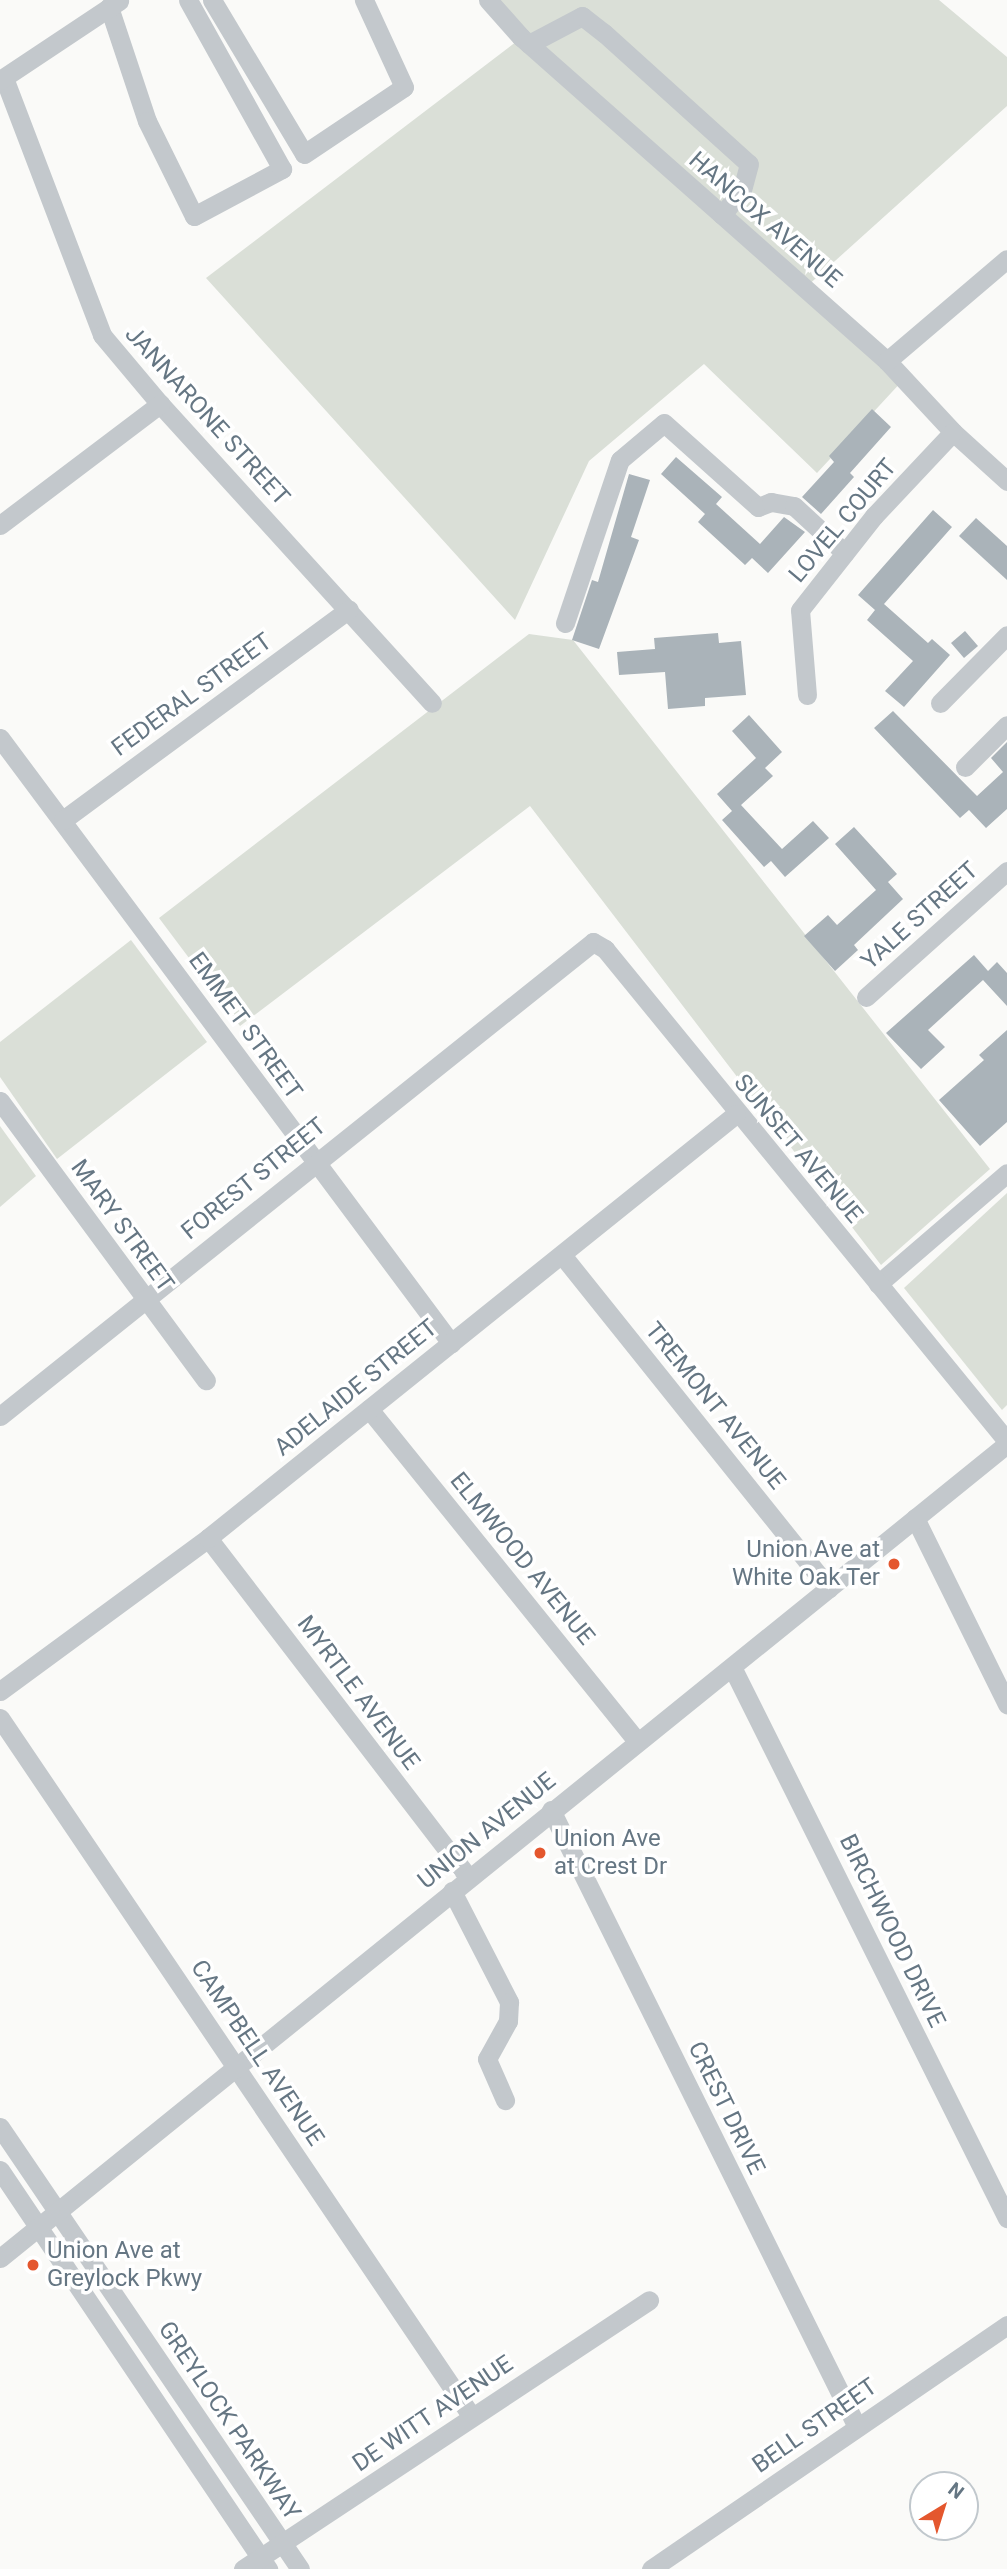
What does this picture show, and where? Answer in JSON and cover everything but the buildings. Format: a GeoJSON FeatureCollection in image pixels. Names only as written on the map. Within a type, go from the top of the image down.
{"type":"FeatureCollection","features":[{"type":"Feature","properties":{"kind":"street"},"geometry":{"type":"LineString","coordinates":[[2,79],[114,4],[147,121],[194,216],[282,169],[188,0]]}},
{"type":"Feature","properties":{"kind":"street"},"geometry":{"type":"LineString","coordinates":[[212,0],[304,154],[404,87],[363,0]]}},
{"type":"Feature","properties":{"kind":"street","name":"HANCOX AVENUE"},"geometry":{"type":"LineString","coordinates":[[488,0],[529,44],[887,360],[953,432],[1007,481]]}},
{"type":"Feature","properties":{"kind":"street"},"geometry":{"type":"LineString","coordinates":[[529,44],[582,16],[604,33],[748,164],[742,190],[722,215]]}},
{"type":"Feature","properties":{"kind":"street","name":"JANNARONE STREET"},"geometry":{"type":"LineString","coordinates":[[2,79],[102,335],[160,404],[349,608],[432,703]]}},
{"type":"Feature","properties":{"kind":"street"},"geometry":{"type":"LineString","coordinates":[[887,360],[1007,260]]}},
{"type":"Feature","properties":{"kind":"street"},"geometry":{"type":"LineString","coordinates":[[0,524],[160,404]]}},
{"type":"Feature","properties":{"kind":"street"},"geometry":{"type":"LineString","coordinates":[[565,623],[620,460],[664,423],[758,508],[771,502],[794,506],[845,553]]}},
{"type":"Feature","properties":{"kind":"street","name":"LOVEL COURT"},"geometry":{"type":"LineString","coordinates":[[807,695],[800,610],[845,553],[953,432]]}},
{"type":"Feature","properties":{"kind":"street","name":"FEDERAL STREET"},"geometry":{"type":"LineString","coordinates":[[63,820],[349,608]]}},
{"type":"Feature","properties":{"kind":"street"},"geometry":{"type":"LineString","coordinates":[[940,703],[1007,635]]}},
{"type":"Feature","properties":{"kind":"street"},"geometry":{"type":"LineString","coordinates":[[965,766],[1007,726]]}},
{"type":"Feature","properties":{"kind":"street","name":"EMMET STREET"},"geometry":{"type":"LineString","coordinates":[[0,738],[450,1343]]}},
{"type":"Feature","properties":{"kind":"street","name":"YALE STREET"},"geometry":{"type":"LineString","coordinates":[[866,998],[1007,872]]}},
{"type":"Feature","properties":{"kind":"street","name":"SUNSET AVENUE"},"geometry":{"type":"LineString","coordinates":[[540,982],[593,942],[605,949],[736,1114],[1007,1443]]}},
{"type":"Feature","properties":{"kind":"street","name":"FOREST STREET"},"geometry":{"type":"LineString","coordinates":[[0,1416],[540,982]]}},
{"type":"Feature","properties":{"kind":"street","name":"MARY STREET"},"geometry":{"type":"LineString","coordinates":[[0,1101],[205,1380]]}},
{"type":"Feature","properties":{"kind":"street","name":"ADELAIDE STREET"},"geometry":{"type":"LineString","coordinates":[[0,1691],[208,1538],[736,1114]]}},
{"type":"Feature","properties":{"kind":"street"},"geometry":{"type":"LineString","coordinates":[[878,1284],[1007,1173]]}},
{"type":"Feature","properties":{"kind":"street","name":"TREMONT AVENUE"},"geometry":{"type":"LineString","coordinates":[[562,1255],[829,1588]]}},
{"type":"Feature","properties":{"kind":"street","name":"ELMWOOD AVENUE"},"geometry":{"type":"LineString","coordinates":[[369,1409],[637,1741]]}},
{"type":"Feature","properties":{"kind":"street","name":"UNION AVENUE"},"geometry":{"type":"LineString","coordinates":[[0,2259],[239,2070],[551,1810],[1007,1443]]}},
{"type":"Feature","properties":{"kind":"street"},"geometry":{"type":"LineString","coordinates":[[915,1518],[1007,1704]]}},
{"type":"Feature","properties":{"kind":"street","name":"MYRTLE AVENUE"},"geometry":{"type":"LineString","coordinates":[[208,1538],[468,1878]]}},
{"type":"Feature","properties":{"kind":"street","name":"BIRCHWOOD DRIVE"},"geometry":{"type":"LineString","coordinates":[[732,1667],[1007,2218]]}},
{"type":"Feature","properties":{"kind":"street","name":"CAMPBELL AVENUE"},"geometry":{"type":"LineString","coordinates":[[0,1718],[472,2417]]}},
{"type":"Feature","properties":{"kind":"street","name":"CREST DRIVE"},"geometry":{"type":"LineString","coordinates":[[551,1810],[858,2427]]}},
{"type":"Feature","properties":{"kind":"street"},"geometry":{"type":"LineString","coordinates":[[452,1891],[509,2002],[508,2021],[487,2059],[505,2099]]}},
{"type":"Feature","properties":{"kind":"street","name":"GREYLOCK PARKWAY"},"geometry":{"type":"LineString","coordinates":[[0,2127],[300,2569]]}},
{"type":"Feature","properties":{"kind":"street","name":"GREYLOCK PARKWAY"},"geometry":{"type":"LineString","coordinates":[[0,2170],[264,2563]]}},
{"type":"Feature","properties":{"kind":"street","name":"DE WITT AVENUE"},"geometry":{"type":"LineString","coordinates":[[243,2569],[264,2563],[283,2543],[649,2300]]}},
{"type":"Feature","properties":{"kind":"street","name":"BELL STREET"},"geometry":{"type":"LineString","coordinates":[[651,2569],[1007,2325]]}},
{"type":"Feature","properties":{"kind":"shaded area"},"geometry":{"type":"Polygon","coordinates":[[[489,0],[939,0],[1007,57],[1007,106],[805,288],[904,379],[817,473],[704,364],[589,461],[515,620],[206,278],[521,38],[489,0]]]}},
{"type":"Feature","properties":{"kind":"shaded area"},"geometry":{"type":"Polygon","coordinates":[[[529,634],[573,640],[990,1169],[881,1265],[530,806],[240,1026],[159,918],[529,634]]]}},
{"type":"Feature","properties":{"kind":"shaded area"},"geometry":{"type":"Polygon","coordinates":[[[131,940],[207,1042],[57,1159],[0,1077],[0,1042],[131,940]]]}},
{"type":"Feature","properties":{"kind":"shaded area"},"geometry":{"type":"Polygon","coordinates":[[[0,1126],[36,1176],[0,1207],[0,1126]]]}},
{"type":"Feature","properties":{"kind":"shaded area"},"geometry":{"type":"Polygon","coordinates":[[[1007,1193],[1007,1405],[1002,1410],[904,1288],[1007,1193]]]}},
{"type":"Feature","properties":{"kind":"place","name":"Union Ave at White Oak Ter"},"geometry":{"type":"Point","coordinates":[894,1564]}},
{"type":"Feature","properties":{"kind":"place","name":"Union Ave at Crest Dr"},"geometry":{"type":"Point","coordinates":[540,1853]}},
{"type":"Feature","properties":{"kind":"place","name":"Union Ave at Greylock Pkwy"},"geometry":{"type":"Point","coordinates":[33,2265]}}]}
